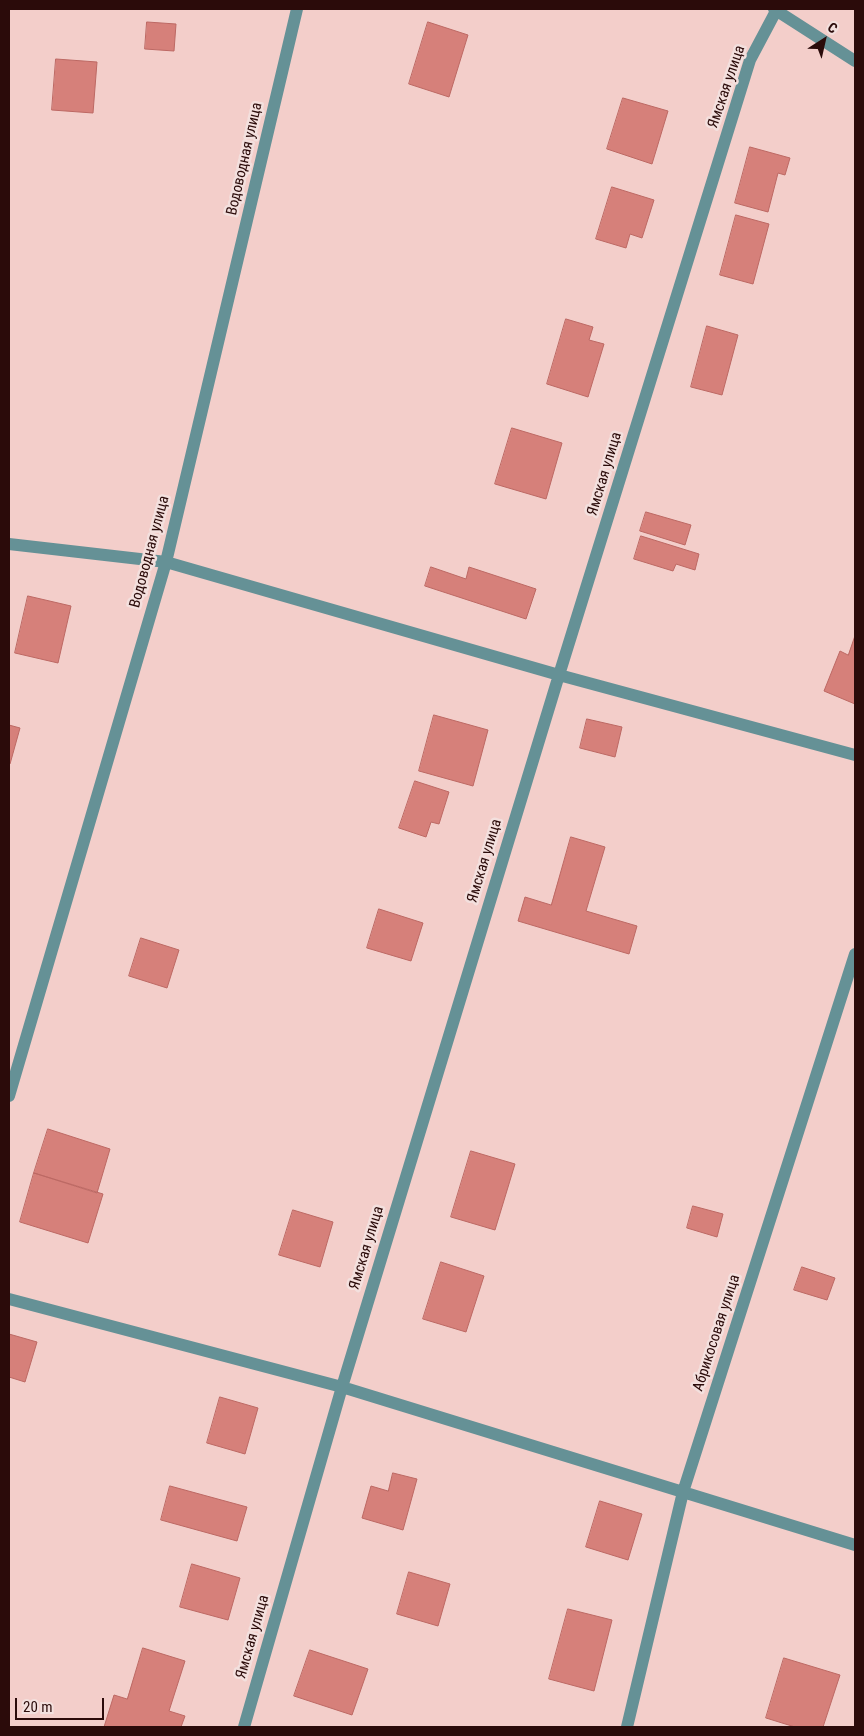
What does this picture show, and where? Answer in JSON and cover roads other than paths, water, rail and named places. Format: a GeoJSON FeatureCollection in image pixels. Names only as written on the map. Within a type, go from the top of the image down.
{"type":"FeatureCollection","features":[{"type":"Feature","properties":{"kind":"street","name":"Водоводная улица"},"geometry":{"type":"LineString","coordinates":[[9,1096],[166,562],[297,9]]}},
{"type":"Feature","properties":{"kind":"street"},"geometry":{"type":"LineString","coordinates":[[775,10],[855,60]]}},
{"type":"Feature","properties":{"kind":"street","name":"Ямская улица"},"geometry":{"type":"LineString","coordinates":[[244,1727],[342,1387],[559,675],[750,60],[775,10]]}},
{"type":"Feature","properties":{"kind":"street"},"geometry":{"type":"LineString","coordinates":[[9,544],[166,562],[559,675],[855,754]]}},
{"type":"Feature","properties":{"kind":"street","name":"Абрикосовая улица"},"geometry":{"type":"LineString","coordinates":[[627,1727],[683,1492],[855,954]]}},
{"type":"Feature","properties":{"kind":"street"},"geometry":{"type":"LineString","coordinates":[[9,1299],[342,1387],[855,1545]]}}]}
